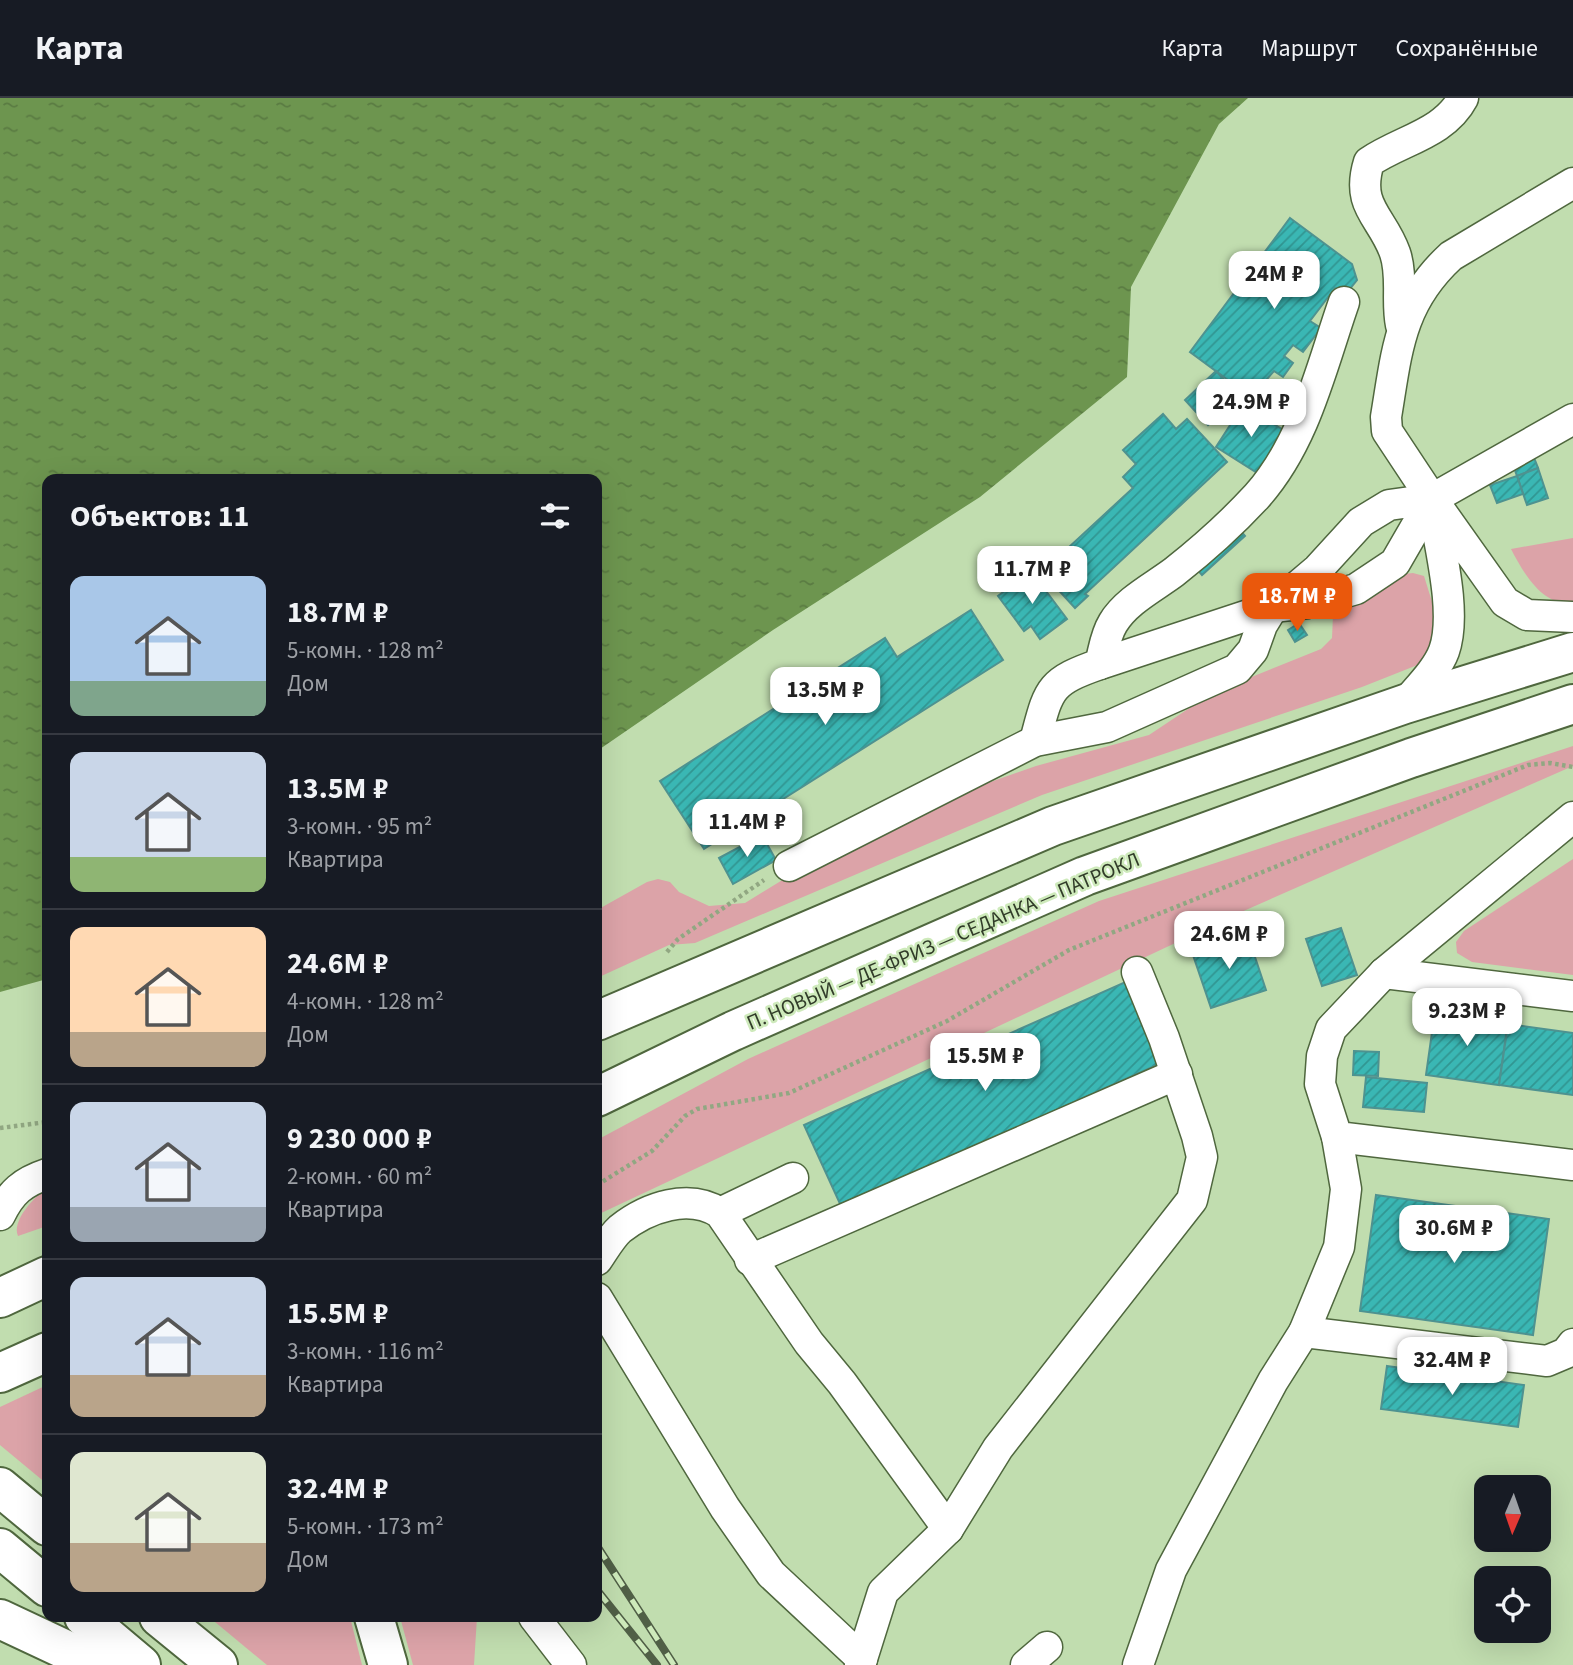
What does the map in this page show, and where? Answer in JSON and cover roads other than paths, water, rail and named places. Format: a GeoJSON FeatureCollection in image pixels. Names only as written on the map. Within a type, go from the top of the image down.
{"type":"FeatureCollection","features":[{"type":"Feature","properties":{"kind":"main road"},"geometry":{"type":"LineString","coordinates":[[602,1019],[1053,826],[1405,704],[1573,652]]}},
{"type":"Feature","properties":{"kind":"main road","name":"П. НОВЫЙ — ДЕ-ФРИЗ — СЕДАНКА — ПАТРОКЛ"},"geometry":{"type":"LineString","coordinates":[[602,1095],[733,1031],[1085,876],[1398,763],[1573,704]]}},
{"type":"Feature","properties":{"kind":"main road"},"geometry":{"type":"LineString","coordinates":[[0,1298],[42,1278]]}},
{"type":"Feature","properties":{"kind":"main road"},"geometry":{"type":"LineString","coordinates":[[0,1374],[42,1354]]}},
{"type":"Feature","properties":{"kind":"main road"},"geometry":{"type":"LineString","coordinates":[[0,1487],[42,1522]]}},
{"type":"Feature","properties":{"kind":"main road"},"geometry":{"type":"LineString","coordinates":[[0,1548],[42,1583]]}},
{"type":"Feature","properties":{"kind":"main road"},"geometry":{"type":"LineString","coordinates":[[0,1619],[98,1665]]}},
{"type":"Feature","properties":{"kind":"main road"},"geometry":{"type":"LineString","coordinates":[[90,1622],[142,1665]]}},
{"type":"Feature","properties":{"kind":"main road"},"geometry":{"type":"LineString","coordinates":[[165,1622],[218,1665]]}},
{"type":"Feature","properties":{"kind":"main road"},"geometry":{"type":"LineString","coordinates":[[375,1622],[388,1665]]}},
{"type":"Feature","properties":{"kind":"lane"},"geometry":{"type":"LineString","coordinates":[[1463,98],[1456,111],[1435,128],[1369,162],[1363,179],[1366,202],[1395,252],[1401,329],[1386,417],[1387,431],[1505,602],[1527,615],[1573,617]]}},
{"type":"Feature","properties":{"kind":"lane"},"geometry":{"type":"LineString","coordinates":[[1401,329],[1416,297],[1451,256],[1573,183]]}},
{"type":"Feature","properties":{"kind":"lane"},"geometry":{"type":"LineString","coordinates":[[1100,664],[1107,635],[1115,620],[1128,606],[1177,570],[1257,496],[1277,470],[1302,424],[1344,302]]}},
{"type":"Feature","properties":{"kind":"lane"},"geometry":{"type":"LineString","coordinates":[[789,866],[1035,741],[1107,727],[1237,668],[1253,650],[1262,625],[1273,607],[1318,569],[1361,522],[1389,505],[1432,499],[1573,419]]}},
{"type":"Feature","properties":{"kind":"lane"},"geometry":{"type":"LineString","coordinates":[[1035,741],[1046,700],[1056,684],[1069,675],[1273,607],[1308,603],[1356,589],[1395,563],[1432,499]]}},
{"type":"Feature","properties":{"kind":"lane"},"geometry":{"type":"LineString","coordinates":[[1405,704],[1438,663],[1448,634],[1447,603],[1432,499]]}},
{"type":"Feature","properties":{"kind":"lane"},"geometry":{"type":"LineString","coordinates":[[1138,1665],[1171,1570],[1273,1381],[1304,1332],[1339,1247],[1346,1189],[1336,1138],[1320,1084],[1322,1056],[1331,1029],[1384,973],[1573,817]]}},
{"type":"Feature","properties":{"kind":"lane"},"geometry":{"type":"LineString","coordinates":[[602,1306],[725,1508],[771,1574],[861,1662],[883,1592],[948,1529],[999,1448],[1192,1200],[1202,1157],[1177,1074],[1137,972]]}},
{"type":"Feature","properties":{"kind":"lane"},"geometry":{"type":"LineString","coordinates":[[1384,973],[1573,996]]}},
{"type":"Feature","properties":{"kind":"lane"},"geometry":{"type":"LineString","coordinates":[[750,1261],[1177,1074]]}},
{"type":"Feature","properties":{"kind":"lane"},"geometry":{"type":"LineString","coordinates":[[1336,1138],[1573,1165]]}},
{"type":"Feature","properties":{"kind":"lane"},"geometry":{"type":"LineString","coordinates":[[720,1213],[793,1178]]}},
{"type":"Feature","properties":{"kind":"lane"},"geometry":{"type":"LineString","coordinates":[[0,1215],[10,1195],[23,1179]]}},
{"type":"Feature","properties":{"kind":"lane"},"geometry":{"type":"LineString","coordinates":[[602,1253],[620,1230],[666,1204],[704,1202],[720,1213],[750,1261],[948,1529]]}},
{"type":"Feature","properties":{"kind":"lane"},"geometry":{"type":"LineString","coordinates":[[1304,1332],[1547,1361],[1566,1353],[1573,1344]]}},
{"type":"Feature","properties":{"kind":"lane"},"geometry":{"type":"LineString","coordinates":[[537,1622],[564,1660],[571,1665]]}},
{"type":"Feature","properties":{"kind":"water"},"geometry":{"type":"Polygon","coordinates":[[[0,98],[1248,98],[1219,124],[1131,287],[1127,377],[980,497],[773,630],[602,748],[602,474],[42,474],[42,980],[0,992],[0,98]]]}},
{"type":"Feature","properties":{"kind":"railway"},"geometry":{"type":"LineString","coordinates":[[602,1554],[674,1665]]}},
{"type":"Feature","properties":{"kind":"railway"},"geometry":{"type":"LineString","coordinates":[[602,1596],[657,1665]]}}]}
